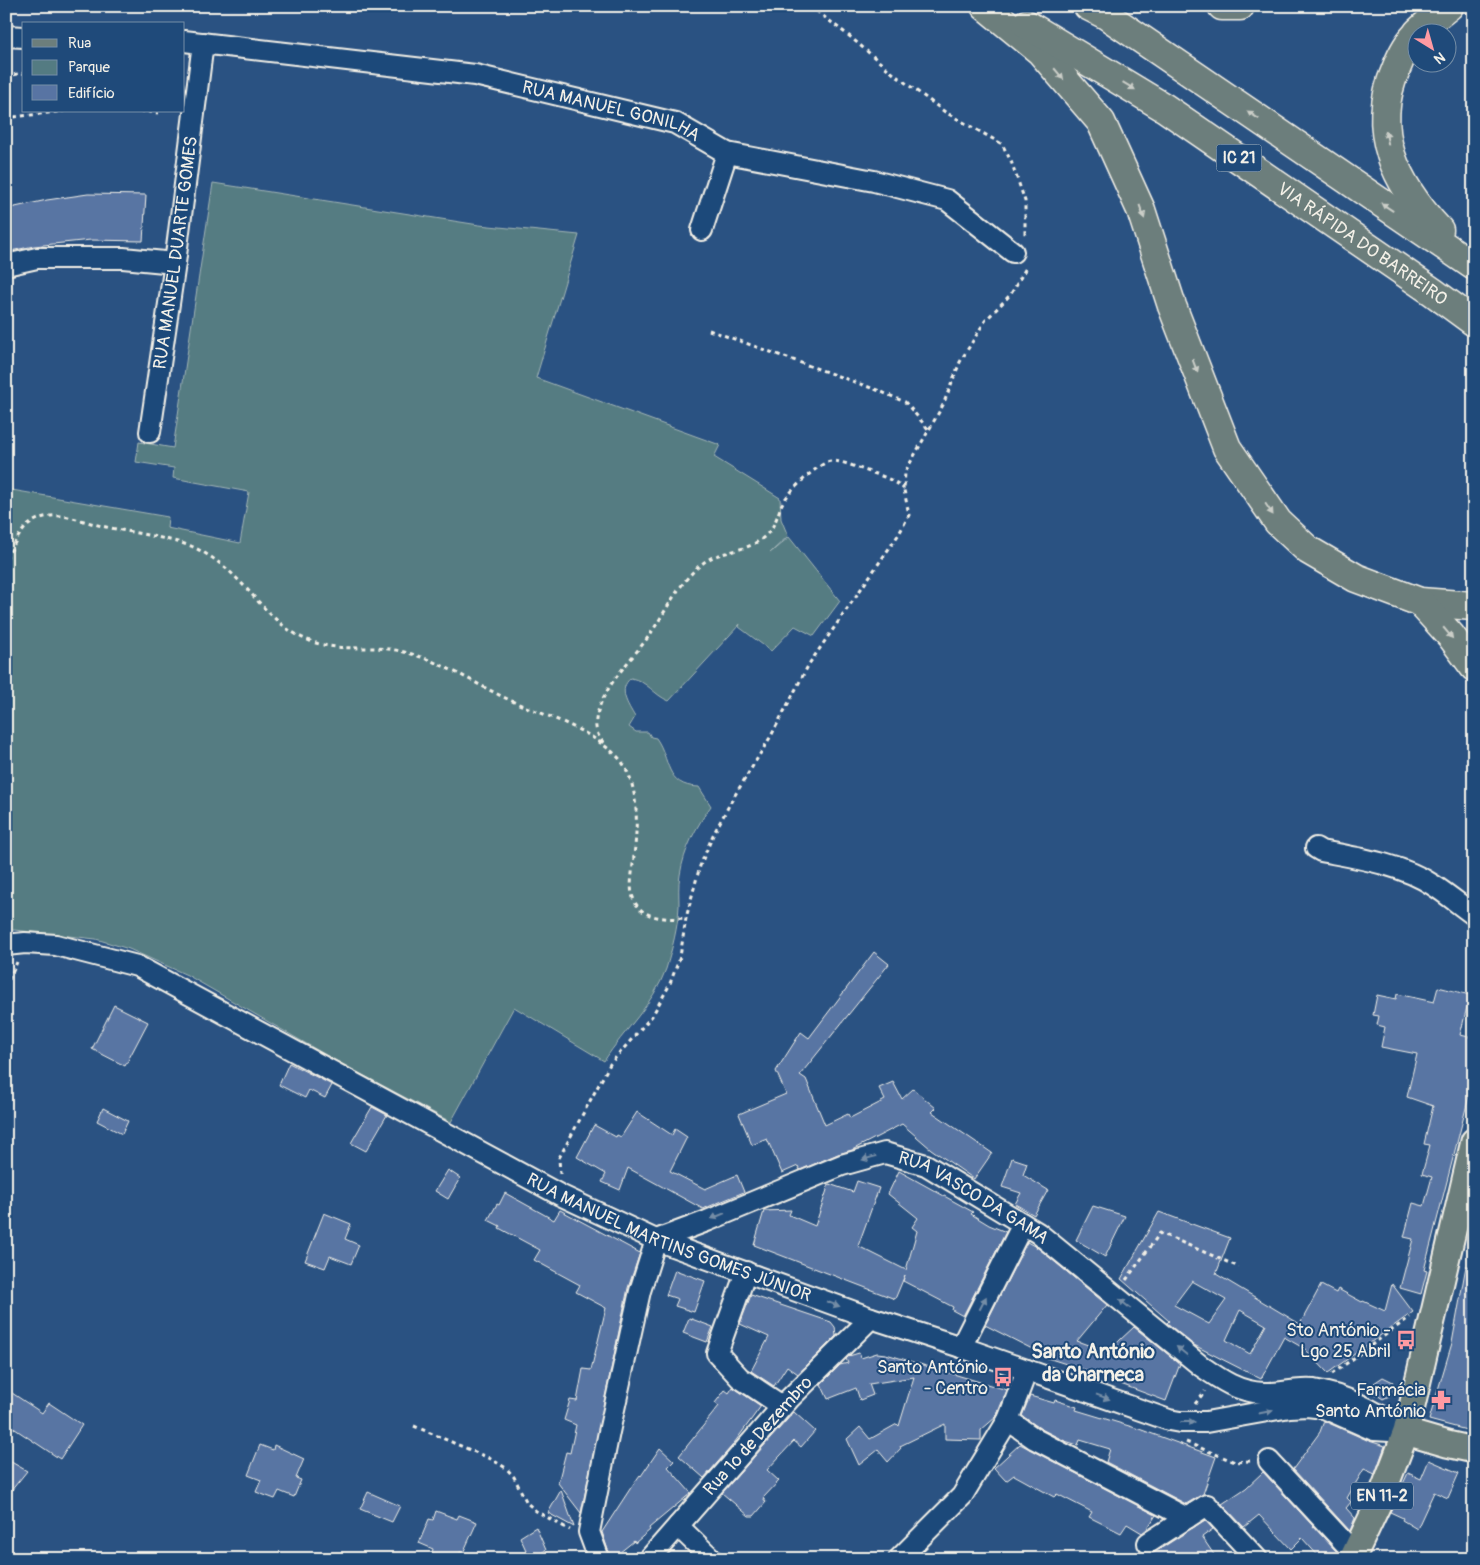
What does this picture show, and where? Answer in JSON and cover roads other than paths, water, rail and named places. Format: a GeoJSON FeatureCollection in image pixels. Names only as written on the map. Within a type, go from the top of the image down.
{"type":"FeatureCollection","features":[{"type":"Feature","properties":{"kind":"highway"},"geometry":{"type":"LineString","coordinates":[[985,6],[1040,51],[1101,122],[1141,210],[1172,306],[1227,448],[1278,522],[1308,550],[1356,578],[1420,602],[1474,606]]}},
{"type":"Feature","properties":{"kind":"highway","name":"VIA RÁPIDA DO BARREIRO"},"geometry":{"type":"LineString","coordinates":[[997,6],[1165,108],[1474,322]]}},
{"type":"Feature","properties":{"kind":"highway","name":"IC 21"},"geometry":{"type":"LineString","coordinates":[[1088,6],[1106,15],[1472,265]]}},
{"type":"Feature","properties":{"kind":"highway"},"geometry":{"type":"LineString","coordinates":[[1222,6],[1240,6]]}},
{"type":"Feature","properties":{"kind":"highway"},"geometry":{"type":"LineString","coordinates":[[1429,22],[1449,6]]}},
{"type":"Feature","properties":{"kind":"highway"},"geometry":{"type":"LineString","coordinates":[[1408,45],[1390,82],[1385,107],[1385,130],[1390,154],[1398,174],[1411,197],[1426,216],[1472,265]]}},
{"type":"Feature","properties":{"kind":"highway"},"geometry":{"type":"LineString","coordinates":[[1420,602],[1451,636],[1474,667]]}},
{"type":"Feature","properties":{"kind":"main road","name":"EN 11-2"},"geometry":{"type":"LineString","coordinates":[[1353,1556],[1380,1500],[1406,1432],[1474,1141]]}},
{"type":"Feature","properties":{"kind":"main road"},"geometry":{"type":"LineString","coordinates":[[1406,1432],[1474,1450]]}},
{"type":"Feature","properties":{"kind":"street"},"geometry":{"type":"LineString","coordinates":[[6,36],[22,37]]}},
{"type":"Feature","properties":{"kind":"street","name":"RUA MANUEL GONILHA"},"geometry":{"type":"LineString","coordinates":[[193,42],[475,75],[675,124],[726,153],[874,181],[947,200],[1022,252]]}},
{"type":"Feature","properties":{"kind":"street","name":"RUA MANUEL DUARTE GOMES"},"geometry":{"type":"LineString","coordinates":[[150,432],[175,263],[193,42]]}},
{"type":"Feature","properties":{"kind":"street"},"geometry":{"type":"LineString","coordinates":[[702,230],[726,153]]}},
{"type":"Feature","properties":{"kind":"street"},"geometry":{"type":"LineString","coordinates":[[6,265],[37,258],[123,258],[175,263]]}},
{"type":"Feature","properties":{"kind":"street"},"geometry":{"type":"LineString","coordinates":[[1316,848],[1321,851],[1391,867],[1416,876],[1432,884],[1474,915]]}},
{"type":"Feature","properties":{"kind":"street","name":"RUA MANUEL MARTINS GOMES JÚNIOR"},"geometry":{"type":"LineString","coordinates":[[6,945],[25,943],[56,945],[137,966],[560,1195],[656,1240],[871,1318],[961,1347],[1158,1417],[1180,1422],[1218,1420],[1290,1407],[1307,1406],[1324,1408],[1374,1430],[1406,1432]]}},
{"type":"Feature","properties":{"kind":"street","name":"RUA VASCO DA GAMA"},"geometry":{"type":"LineString","coordinates":[[656,1240],[842,1166],[885,1153],[926,1165],[1038,1233],[1201,1366],[1227,1384],[1247,1391],[1264,1393],[1312,1390],[1329,1394],[1381,1414],[1406,1432]]}},
{"type":"Feature","properties":{"kind":"street"},"geometry":{"type":"LineString","coordinates":[[961,1347],[1023,1224]]}},
{"type":"Feature","properties":{"kind":"street"},"geometry":{"type":"LineString","coordinates":[[593,1544],[609,1432],[640,1291],[656,1240]]}},
{"type":"Feature","properties":{"kind":"street"},"geometry":{"type":"LineString","coordinates":[[746,1272],[717,1353],[740,1378],[782,1406]]}},
{"type":"Feature","properties":{"kind":"street","name":"Rua 1º de Dezembro"},"geometry":{"type":"LineString","coordinates":[[649,1559],[782,1406],[871,1318]]}},
{"type":"Feature","properties":{"kind":"street"},"geometry":{"type":"LineString","coordinates":[[899,1559],[962,1496],[1008,1420],[1027,1370]]}},
{"type":"Feature","properties":{"kind":"street"},"geometry":{"type":"LineString","coordinates":[[1218,1420],[1225,1414],[1232,1402],[1227,1384]]}},
{"type":"Feature","properties":{"kind":"street"},"geometry":{"type":"LineString","coordinates":[[1008,1420],[1035,1439],[1186,1518]]}},
{"type":"Feature","properties":{"kind":"street"},"geometry":{"type":"LineString","coordinates":[[1269,1461],[1353,1556]]}},
{"type":"Feature","properties":{"kind":"street"},"geometry":{"type":"LineString","coordinates":[[1148,1543],[1207,1505],[1256,1559]]}},
{"type":"Feature","properties":{"kind":"street"},"geometry":{"type":"LineString","coordinates":[[678,1526],[712,1559]]}},
{"type":"Feature","properties":{"kind":"place","name":"Stº António - Lgº 25 Abril"},"geometry":{"type":"Point","coordinates":[1406,1340]}},
{"type":"Feature","properties":{"kind":"place","name":"Santo António - Centro"},"geometry":{"type":"Point","coordinates":[1003,1377]}},
{"type":"Feature","properties":{"kind":"place","name":"Farmácia Santo António"},"geometry":{"type":"Point","coordinates":[1441,1400]}},
{"type":"Feature","properties":{"kind":"district","name":"Santo António da Charneca"},"geometry":{"type":"Point","coordinates":[1093,1362]}}]}
